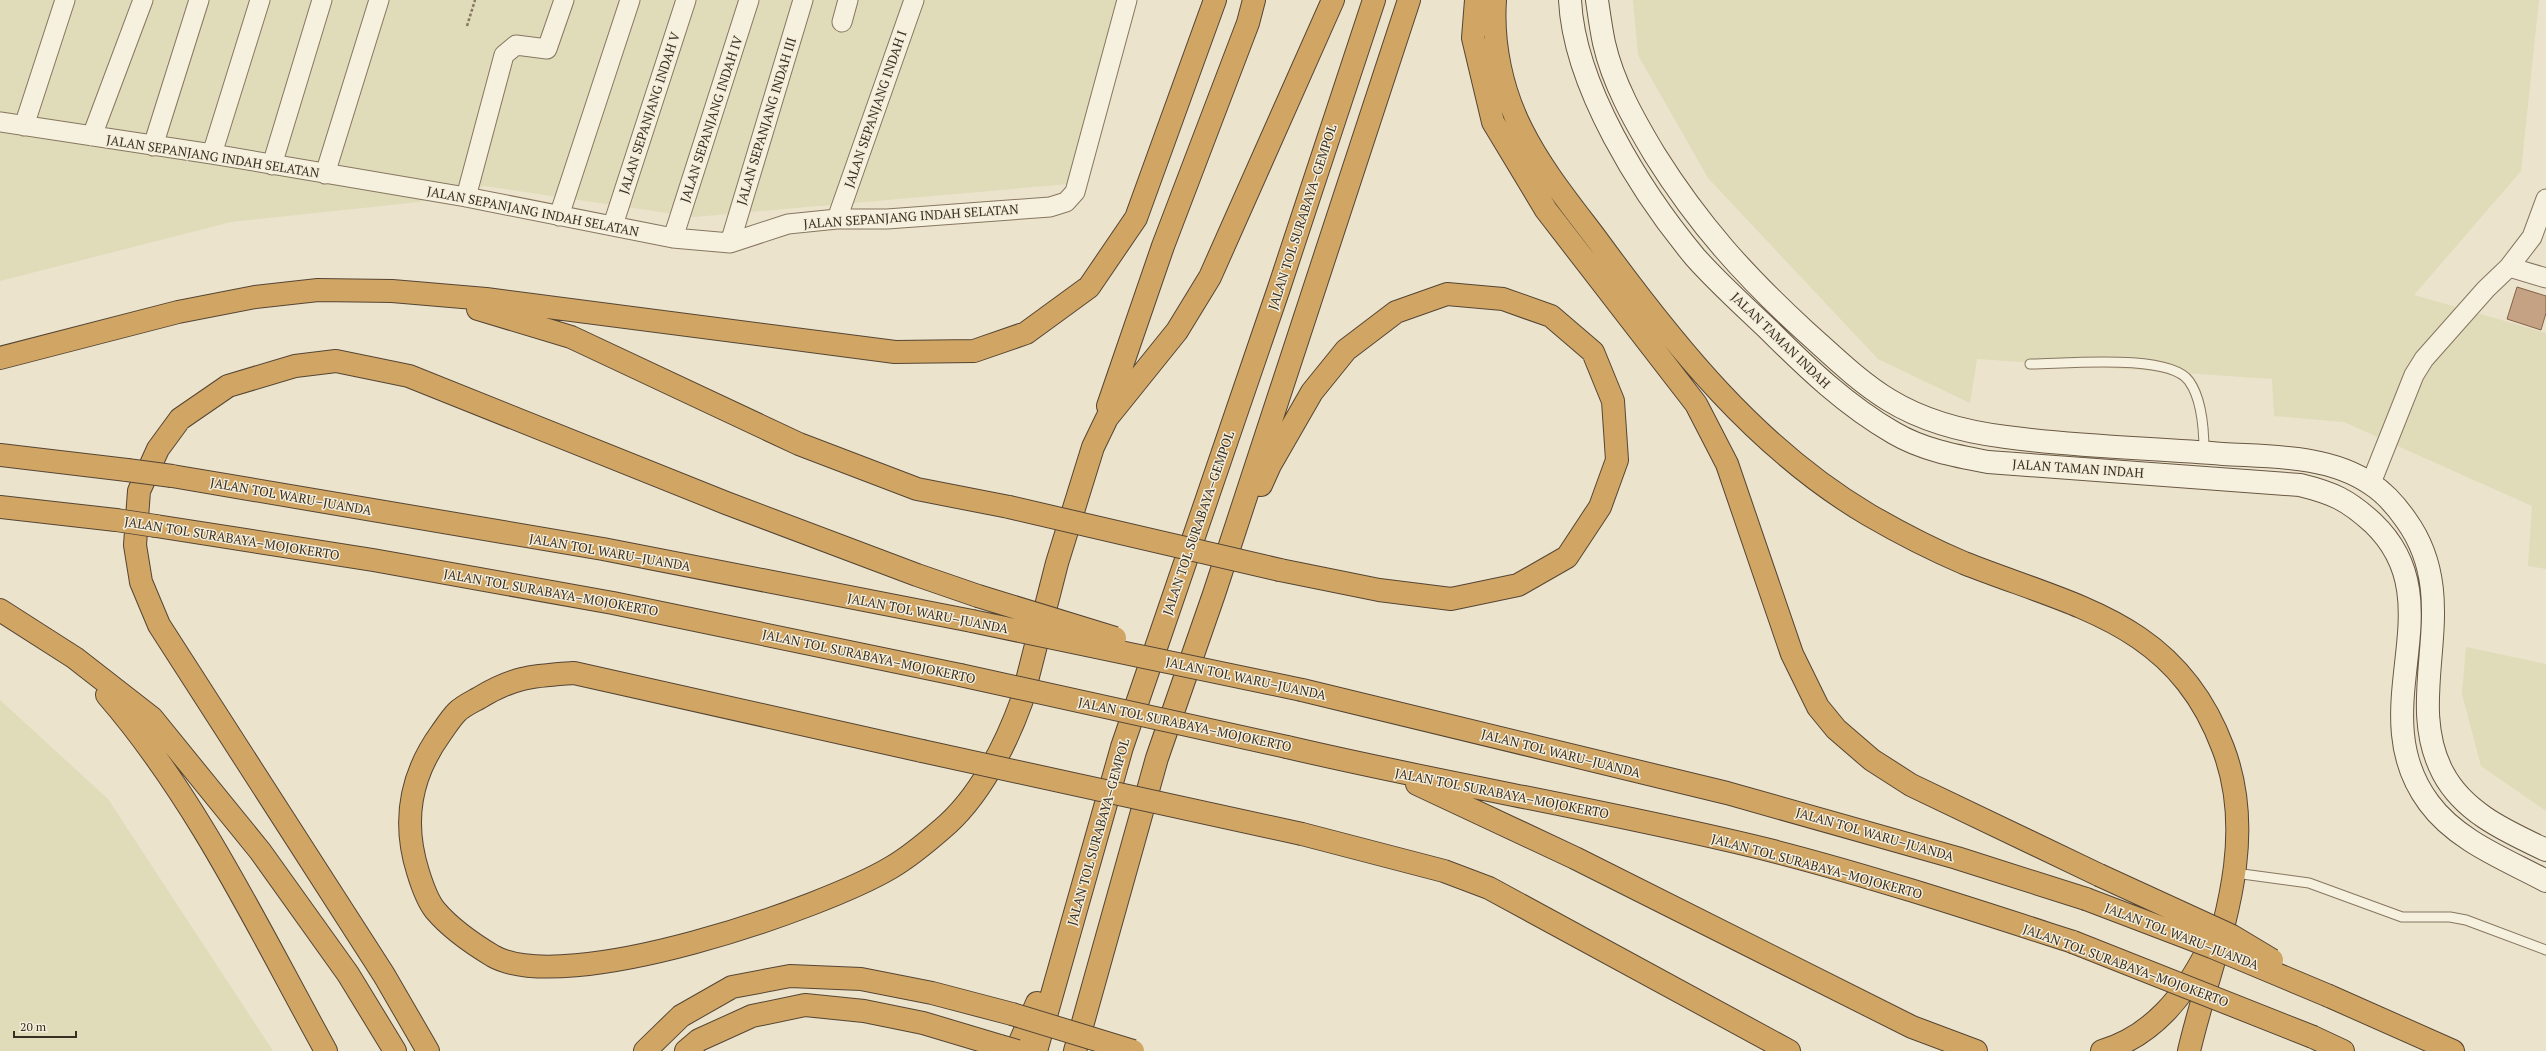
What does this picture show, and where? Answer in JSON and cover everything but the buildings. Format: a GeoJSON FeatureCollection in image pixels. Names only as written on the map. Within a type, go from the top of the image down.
{"type":"FeatureCollection","features":[{"type":"Feature","properties":{"kind":"highway"},"geometry":{"type":"LineString","coordinates":[[0,358],[178,312],[255,297],[318,290],[392,291],[555,307],[895,352],[974,351],[1026,333],[1089,287],[1136,218],[1215,0]]}},
{"type":"Feature","properties":{"kind":"highway"},"geometry":{"type":"LineString","coordinates":[[1254,0],[1248,23],[1163,246],[1093,447],[1057,563],[1022,700],[1004,744],[977,789],[945,827],[892,867],[826,899],[741,928],[623,959],[561,968],[523,966],[495,957],[451,927],[434,908],[423,888],[413,856],[408,822],[416,780],[425,757],[458,711],[491,691],[520,678],[574,673],[922,751],[1302,834],[1444,870],[1489,888],[1789,1051]]}},
{"type":"Feature","properties":{"kind":"highway"},"geometry":{"type":"LineString","coordinates":[[1093,447],[1107,418],[1177,331],[1210,277],[1333,0]]}},
{"type":"Feature","properties":{"kind":"highway","name":"JALAN TOL SURABAYA–GEMPOL"},"geometry":{"type":"LineString","coordinates":[[1036,1051],[1122,747],[1279,288],[1374,0]]}},
{"type":"Feature","properties":{"kind":"highway"},"geometry":{"type":"LineString","coordinates":[[1075,1051],[1157,758],[1214,594],[1409,0]]}},
{"type":"Feature","properties":{"kind":"highway"},"geometry":{"type":"LineString","coordinates":[[1476,0],[1473,38],[1493,122],[1546,210],[1696,404],[1727,464],[1792,654],[1818,707],[1836,729],[1872,760],[1911,785],[2232,936],[2258,950],[2303,984]]}},
{"type":"Feature","properties":{"kind":"highway"},"geometry":{"type":"LineString","coordinates":[[1495,0],[1494,20],[1501,77],[1522,129],[1554,182],[1647,308],[1741,414],[1773,447],[1837,496],[1897,531],[1965,563],[2077,603],[2149,645],[2176,667],[2195,691],[2210,717],[2223,747],[2233,777],[2238,811],[2235,873],[2228,906],[2189,1051]]}},
{"type":"Feature","properties":{"kind":"highway"},"geometry":{"type":"LineString","coordinates":[[392,291],[493,312],[571,336],[799,444],[917,489],[1009,507],[1280,570],[1379,590],[1451,598],[1518,586],[1567,557],[1600,507],[1617,460],[1614,401],[1593,352],[1551,316],[1503,299],[1448,294],[1396,312],[1346,350],[1312,392],[1270,465],[1214,594]]}},
{"type":"Feature","properties":{"kind":"highway"},"geometry":{"type":"LineString","coordinates":[[428,1051],[384,975],[159,625],[141,582],[135,545],[139,492],[158,450],[180,419],[228,386],[295,366],[336,361],[409,376],[718,500],[917,576],[1238,675]]}},
{"type":"Feature","properties":{"kind":"highway","name":"JALAN TOL WARU–JUANDA"},"geometry":{"type":"LineString","coordinates":[[0,455],[172,476],[603,549],[972,621],[1238,675],[1727,793],[1950,856],[2086,899],[2205,944],[2303,984],[2453,1051]]}},
{"type":"Feature","properties":{"kind":"highway","name":"JALAN TOL SURABAYA–MOJOKERTO"},"geometry":{"type":"LineString","coordinates":[[0,507],[156,526],[373,560],[613,603],[960,675],[1287,747],[1392,772],[1573,805],[1774,852],[1865,877],[2073,942],[2343,1051]]}},
{"type":"Feature","properties":{"kind":"highway"},"geometry":{"type":"LineString","coordinates":[[0,610],[75,658],[152,718],[260,851],[348,974],[395,1051]]}},
{"type":"Feature","properties":{"kind":"highway"},"geometry":{"type":"LineString","coordinates":[[75,658],[140,734],[202,826],[326,1051]]}},
{"type":"Feature","properties":{"kind":"highway"},"geometry":{"type":"LineString","coordinates":[[1392,772],[1504,827],[1575,858],[1912,1027],[1976,1051]]}},
{"type":"Feature","properties":{"kind":"highway"},"geometry":{"type":"LineString","coordinates":[[2102,1051],[2129,1039],[2168,1011],[2201,962],[2228,906]]}},
{"type":"Feature","properties":{"kind":"highway"},"geometry":{"type":"LineString","coordinates":[[686,1051],[699,1040],[752,1016],[805,1005],[864,1011],[923,1023],[1011,1049],[1070,927]]}},
{"type":"Feature","properties":{"kind":"highway"},"geometry":{"type":"LineString","coordinates":[[645,1051],[681,1016],[732,987],[790,976],[861,979],[932,993],[1012,1014],[1133,1051]]}},
{"type":"Feature","properties":{"kind":"street"},"geometry":{"type":"LineString","coordinates":[[24,126],[66,0]]}},
{"type":"Feature","properties":{"kind":"street"},"geometry":{"type":"LineString","coordinates":[[92,136],[143,0]]}},
{"type":"Feature","properties":{"kind":"street"},"geometry":{"type":"LineString","coordinates":[[153,146],[199,0]]}},
{"type":"Feature","properties":{"kind":"street"},"geometry":{"type":"LineString","coordinates":[[212,154],[260,0]]}},
{"type":"Feature","properties":{"kind":"street"},"geometry":{"type":"LineString","coordinates":[[272,165],[322,0]]}},
{"type":"Feature","properties":{"kind":"street"},"geometry":{"type":"LineString","coordinates":[[325,174],[379,0]]}},
{"type":"Feature","properties":{"kind":"street"},"geometry":{"type":"LineString","coordinates":[[466,198],[504,55],[516,45],[547,49],[564,0]]}},
{"type":"Feature","properties":{"kind":"street"},"geometry":{"type":"LineString","coordinates":[[559,216],[630,0]]}},
{"type":"Feature","properties":{"kind":"street","name":"JALAN SEPANJANG INDAH V"},"geometry":{"type":"LineString","coordinates":[[613,225],[686,0]]}},
{"type":"Feature","properties":{"kind":"street","name":"JALAN SEPANJANG INDAH IV"},"geometry":{"type":"LineString","coordinates":[[673,238],[749,0]]}},
{"type":"Feature","properties":{"kind":"street","name":"JALAN SEPANJANG INDAH III"},"geometry":{"type":"LineString","coordinates":[[730,243],[803,0]]}},
{"type":"Feature","properties":{"kind":"street"},"geometry":{"type":"LineString","coordinates":[[842,22],[848,0]]}},
{"type":"Feature","properties":{"kind":"street","name":"JALAN SEPANJANG INDAH I"},"geometry":{"type":"LineString","coordinates":[[837,219],[914,0]]}},
{"type":"Feature","properties":{"kind":"street","name":"JALAN SEPANJANG INDAH SELATAN"},"geometry":{"type":"LineString","coordinates":[[0,123],[212,154],[466,198],[613,225],[673,238],[730,243],[788,224],[837,219],[887,219],[1034,209],[1050,207],[1066,202],[1074,192],[1127,0]]}},
{"type":"Feature","properties":{"kind":"street","name":"JALAN TAMAN INDAH"},"geometry":{"type":"LineString","coordinates":[[1570,0],[1578,55],[1598,103],[1626,158],[1665,218],[1696,257],[1800,361],[1846,401],[1895,434],[1924,447],[1956,456],[1988,462],[2300,485],[2329,492],[2347,502],[2381,531],[2398,554],[2407,577],[2410,601],[2410,629],[2402,690],[2401,727],[2405,754],[2417,782],[2428,802],[2451,827],[2464,836],[2546,881]]}},
{"type":"Feature","properties":{"kind":"street","name":"JALAN TAMAN INDAH"},"geometry":{"type":"LineString","coordinates":[[1597,0],[1604,44],[1622,96],[1685,202],[1720,246],[1768,296],[1861,381],[1891,401],[1917,415],[1948,426],[1975,433],[2010,438],[2300,459],[2325,465],[2371,483],[2388,498],[2416,534],[2431,575],[2434,621],[2429,725],[2434,752],[2444,775],[2458,795],[2478,813],[2504,830],[2546,850]]}},
{"type":"Feature","properties":{"kind":"street"},"geometry":{"type":"LineString","coordinates":[[2371,483],[2414,375],[2424,359],[2486,289],[2509,267],[2532,237],[2546,199]]}},
{"type":"Feature","properties":{"kind":"street"},"geometry":{"type":"LineString","coordinates":[[2509,267],[2546,278]]}},
{"type":"Feature","properties":{"kind":"street"},"geometry":{"type":"LineString","coordinates":[[1846,401],[1861,381]]}},
{"type":"Feature","properties":{"kind":"lane"},"geometry":{"type":"LineString","coordinates":[[2030,364],[2138,363],[2169,367],[2189,381],[2195,393],[2204,436],[2204,452]]}},
{"type":"Feature","properties":{"kind":"lane"},"geometry":{"type":"LineString","coordinates":[[2235,873],[2309,883],[2402,917],[2450,917],[2466,920],[2546,950]]}},
{"type":"Feature","properties":{"kind":"path"},"geometry":{"type":"LineString","coordinates":[[467,26],[475,0]]}},
{"type":"Feature","properties":{"kind":"shaded area"},"geometry":{"type":"Polygon","coordinates":[[[0,0],[1133,0],[1068,184],[694,217],[485,186],[419,202],[231,222],[0,281],[0,0]]]}},
{"type":"Feature","properties":{"kind":"shaded area"},"geometry":{"type":"Polygon","coordinates":[[[1633,0],[2539,0],[2521,171],[2414,295],[2546,333],[2546,569],[2528,566],[2532,506],[2344,422],[2274,416],[2272,379],[1977,359],[1970,403],[1878,359],[1708,178],[1638,55],[1633,0]]]}},
{"type":"Feature","properties":{"kind":"shaded area"},"geometry":{"type":"Polygon","coordinates":[[[2466,647],[2546,664],[2546,811],[2481,766],[2462,694],[2466,647]]]}},
{"type":"Feature","properties":{"kind":"shaded area"},"geometry":{"type":"Polygon","coordinates":[[[0,700],[108,799],[273,1051],[0,1051],[0,700]]]}}]}
